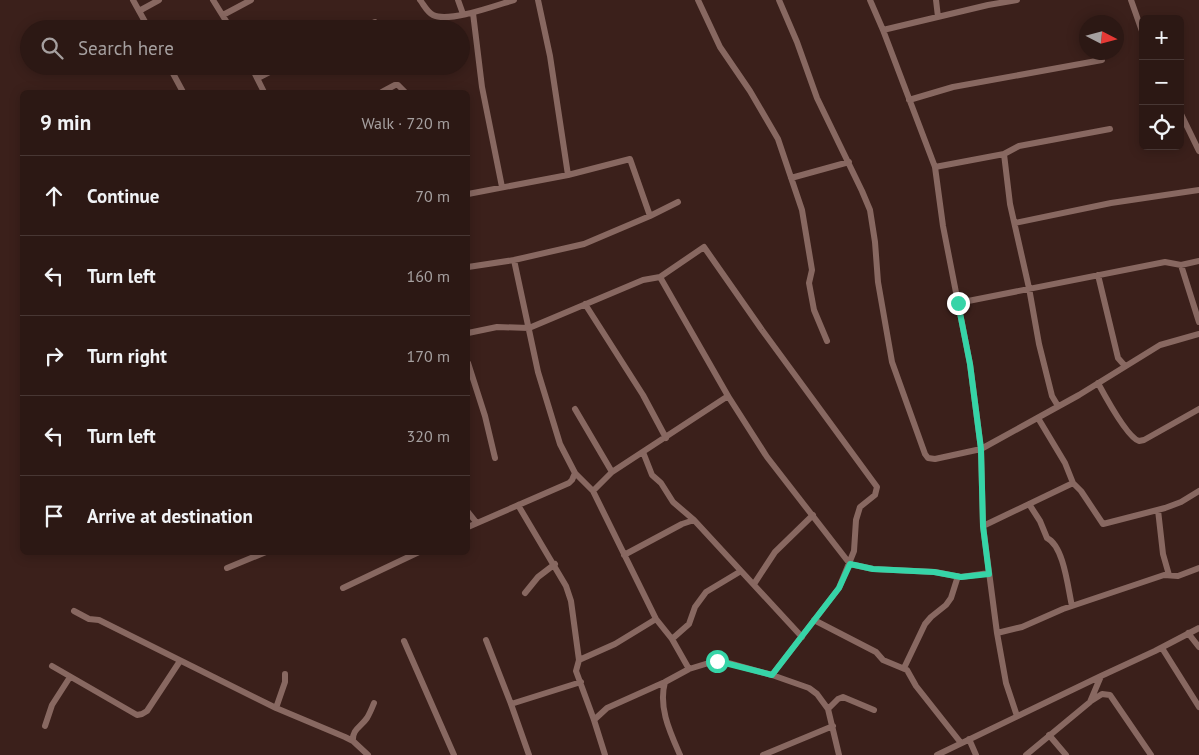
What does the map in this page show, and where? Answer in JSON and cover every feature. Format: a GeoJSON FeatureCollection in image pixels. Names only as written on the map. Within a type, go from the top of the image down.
{"type":"FeatureCollection","features":[{"type":"Feature","properties":{"kind":"street"},"geometry":{"type":"LineString","coordinates":[[133,0],[144,20]]}},
{"type":"Feature","properties":{"kind":"street"},"geometry":{"type":"LineString","coordinates":[[139,11],[159,0]]}},
{"type":"Feature","properties":{"kind":"street"},"geometry":{"type":"LineString","coordinates":[[213,0],[226,20]]}},
{"type":"Feature","properties":{"kind":"street"},"geometry":{"type":"LineString","coordinates":[[223,15],[250,0]]}},
{"type":"Feature","properties":{"kind":"street"},"geometry":{"type":"LineString","coordinates":[[420,0],[434,16],[473,13],[514,0]]}},
{"type":"Feature","properties":{"kind":"street"},"geometry":{"type":"LineString","coordinates":[[458,0],[463,14]]}},
{"type":"Feature","properties":{"kind":"street"},"geometry":{"type":"LineString","coordinates":[[538,0],[550,56],[568,175]]}},
{"type":"Feature","properties":{"kind":"street"},"geometry":{"type":"LineString","coordinates":[[698,0],[720,47],[750,91],[778,139],[802,210],[812,270],[809,283],[814,310],[827,341]]}},
{"type":"Feature","properties":{"kind":"street"},"geometry":{"type":"LineString","coordinates":[[779,0],[797,42],[817,98],[870,210],[878,282],[892,362],[925,454],[931,459],[981,449],[1080,395],[1160,345],[1199,334]]}},
{"type":"Feature","properties":{"kind":"street"},"geometry":{"type":"LineString","coordinates":[[870,0],[935,167],[943,226],[970,364],[981,449],[983,526],[997,633],[1006,683],[1017,716]]}},
{"type":"Feature","properties":{"kind":"street"},"geometry":{"type":"LineString","coordinates":[[936,0],[938,17]]}},
{"type":"Feature","properties":{"kind":"street"},"geometry":{"type":"LineString","coordinates":[[883,30],[988,4],[1017,0]]}},
{"type":"Feature","properties":{"kind":"street"},"geometry":{"type":"LineString","coordinates":[[1131,0],[1139,23]]}},
{"type":"Feature","properties":{"kind":"street"},"geometry":{"type":"LineString","coordinates":[[473,13],[482,87],[502,187]]}},
{"type":"Feature","properties":{"kind":"street"},"geometry":{"type":"LineString","coordinates":[[910,100],[953,87],[1102,60]]}},
{"type":"Feature","properties":{"kind":"street"},"geometry":{"type":"LineString","coordinates":[[173,75],[180,90]]}},
{"type":"Feature","properties":{"kind":"street"},"geometry":{"type":"LineString","coordinates":[[256,75],[263,90]]}},
{"type":"Feature","properties":{"kind":"street"},"geometry":{"type":"LineString","coordinates":[[258,78],[264,75]]}},
{"type":"Feature","properties":{"kind":"street"},"geometry":{"type":"LineString","coordinates":[[386,90],[395,85],[398,85],[403,90]]}},
{"type":"Feature","properties":{"kind":"street"},"geometry":{"type":"LineString","coordinates":[[1184,120],[1199,151]]}},
{"type":"Feature","properties":{"kind":"street"},"geometry":{"type":"LineString","coordinates":[[935,167],[1004,154],[1019,146],[1110,129]]}},
{"type":"Feature","properties":{"kind":"street"},"geometry":{"type":"LineString","coordinates":[[1004,154],[1010,204],[1029,288],[1044,369],[1052,396],[1058,406]]}},
{"type":"Feature","properties":{"kind":"street"},"geometry":{"type":"LineString","coordinates":[[470,194],[568,175],[630,159],[650,216]]}},
{"type":"Feature","properties":{"kind":"street"},"geometry":{"type":"LineString","coordinates":[[790,178],[848,162]]}},
{"type":"Feature","properties":{"kind":"street"},"geometry":{"type":"LineString","coordinates":[[1015,223],[1111,203],[1199,190]]}},
{"type":"Feature","properties":{"kind":"street"},"geometry":{"type":"LineString","coordinates":[[470,267],[514,260],[584,244],[678,202]]}},
{"type":"Feature","properties":{"kind":"street"},"geometry":{"type":"LineString","coordinates":[[470,333],[497,327],[529,328],[643,280],[660,277],[704,247],[877,487],[875,495],[860,507],[856,520],[854,551],[839,588],[772,675]]}},
{"type":"Feature","properties":{"kind":"street"},"geometry":{"type":"LineString","coordinates":[[514,260],[538,372],[560,444],[575,476],[593,491],[656,619],[672,639],[689,668]]}},
{"type":"Feature","properties":{"kind":"street"},"geometry":{"type":"LineString","coordinates":[[958,303],[1165,262],[1181,265],[1199,261]]}},
{"type":"Feature","properties":{"kind":"street"},"geometry":{"type":"LineString","coordinates":[[1181,265],[1199,322]]}},
{"type":"Feature","properties":{"kind":"street"},"geometry":{"type":"LineString","coordinates":[[1098,275],[1118,358],[1125,366]]}},
{"type":"Feature","properties":{"kind":"street"},"geometry":{"type":"LineString","coordinates":[[660,277],[728,396],[767,457],[850,564],[873,569],[934,572],[961,577],[989,574]]}},
{"type":"Feature","properties":{"kind":"street"},"geometry":{"type":"LineString","coordinates":[[585,304],[642,395],[666,438]]}},
{"type":"Feature","properties":{"kind":"street"},"geometry":{"type":"LineString","coordinates":[[470,368],[486,416],[495,458]]}},
{"type":"Feature","properties":{"kind":"street"},"geometry":{"type":"LineString","coordinates":[[1098,383],[1127,430],[1135,440],[1139,441],[1144,440],[1199,408]]}},
{"type":"Feature","properties":{"kind":"street"},"geometry":{"type":"LineString","coordinates":[[593,491],[612,472],[728,396]]}},
{"type":"Feature","properties":{"kind":"street"},"geometry":{"type":"LineString","coordinates":[[575,409],[612,472]]}},
{"type":"Feature","properties":{"kind":"street"},"geometry":{"type":"LineString","coordinates":[[1038,418],[1065,463],[1073,483],[1081,491],[1102,524],[1158,510],[1181,502],[1199,491]]}},
{"type":"Feature","properties":{"kind":"street"},"geometry":{"type":"LineString","coordinates":[[643,452],[652,474],[661,483],[673,502],[694,520],[802,637]]}},
{"type":"Feature","properties":{"kind":"street"},"geometry":{"type":"LineString","coordinates":[[470,526],[569,483],[575,476]]}},
{"type":"Feature","properties":{"kind":"street"},"geometry":{"type":"LineString","coordinates":[[983,526],[1073,483]]}},
{"type":"Feature","properties":{"kind":"street"},"geometry":{"type":"LineString","coordinates":[[1029,504],[1040,521],[1047,538],[1053,541],[1058,549],[1072,606]]}},
{"type":"Feature","properties":{"kind":"street"},"geometry":{"type":"LineString","coordinates":[[518,505],[555,564],[566,586],[579,660],[576,671],[605,755]]}},
{"type":"Feature","properties":{"kind":"street"},"geometry":{"type":"LineString","coordinates":[[1158,510],[1163,554],[1169,575]]}},
{"type":"Feature","properties":{"kind":"street"},"geometry":{"type":"LineString","coordinates":[[470,514],[476,522]]}},
{"type":"Feature","properties":{"kind":"street"},"geometry":{"type":"LineString","coordinates":[[754,584],[775,552],[813,515]]}},
{"type":"Feature","properties":{"kind":"street"},"geometry":{"type":"LineString","coordinates":[[624,555],[682,524],[694,520]]}},
{"type":"Feature","properties":{"kind":"street"},"geometry":{"type":"LineString","coordinates":[[227,568],[259,555]]}},
{"type":"Feature","properties":{"kind":"street"},"geometry":{"type":"LineString","coordinates":[[343,588],[413,555]]}},
{"type":"Feature","properties":{"kind":"street"},"geometry":{"type":"LineString","coordinates":[[525,593],[538,577],[555,564]]}},
{"type":"Feature","properties":{"kind":"street"},"geometry":{"type":"LineString","coordinates":[[997,633],[1022,627],[1072,606],[1164,575],[1178,576],[1199,568]]}},
{"type":"Feature","properties":{"kind":"street"},"geometry":{"type":"LineString","coordinates":[[672,639],[689,624],[695,607],[706,592],[741,571]]}},
{"type":"Feature","properties":{"kind":"street"},"geometry":{"type":"LineString","coordinates":[[904,668],[925,624],[951,598],[958,576]]}},
{"type":"Feature","properties":{"kind":"street"},"geometry":{"type":"LineString","coordinates":[[74,611],[89,618],[99,620],[276,708],[315,723],[353,741],[368,755]]}},
{"type":"Feature","properties":{"kind":"street"},"geometry":{"type":"LineString","coordinates":[[579,660],[615,644],[656,619]]}},
{"type":"Feature","properties":{"kind":"street"},"geometry":{"type":"LineString","coordinates":[[814,620],[876,652],[883,660],[904,668],[961,743]]}},
{"type":"Feature","properties":{"kind":"street"},"geometry":{"type":"LineString","coordinates":[[937,755],[1162,648],[1199,628]]}},
{"type":"Feature","properties":{"kind":"street"},"geometry":{"type":"LineString","coordinates":[[1188,633],[1199,647]]}},
{"type":"Feature","properties":{"kind":"street"},"geometry":{"type":"LineString","coordinates":[[486,640],[529,755]]}},
{"type":"Feature","properties":{"kind":"street"},"geometry":{"type":"LineString","coordinates":[[404,641],[454,755]]}},
{"type":"Feature","properties":{"kind":"street"},"geometry":{"type":"LineString","coordinates":[[1162,648],[1199,707]]}},
{"type":"Feature","properties":{"kind":"street"},"geometry":{"type":"LineString","coordinates":[[52,666],[137,715],[147,711],[180,661]]}},
{"type":"Feature","properties":{"kind":"street"},"geometry":{"type":"LineString","coordinates":[[594,720],[607,708],[665,682],[689,668],[721,661],[772,675],[809,688],[817,694],[828,709],[839,755]]}},
{"type":"Feature","properties":{"kind":"street"},"geometry":{"type":"LineString","coordinates":[[276,708],[285,682],[285,674]]}},
{"type":"Feature","properties":{"kind":"street"},"geometry":{"type":"LineString","coordinates":[[1090,702],[1100,676]]}},
{"type":"Feature","properties":{"kind":"street"},"geometry":{"type":"LineString","coordinates":[[45,726],[52,705],[70,677]]}},
{"type":"Feature","properties":{"kind":"street"},"geometry":{"type":"LineString","coordinates":[[511,704],[581,682]]}},
{"type":"Feature","properties":{"kind":"street"},"geometry":{"type":"LineString","coordinates":[[665,682],[662,692],[662,705],[670,734],[680,755]]}},
{"type":"Feature","properties":{"kind":"street"},"geometry":{"type":"LineString","coordinates":[[1026,755],[1102,694],[1110,695],[1151,755]]}},
{"type":"Feature","properties":{"kind":"street"},"geometry":{"type":"LineString","coordinates":[[828,709],[838,699],[843,697],[874,710]]}},
{"type":"Feature","properties":{"kind":"street"},"geometry":{"type":"LineString","coordinates":[[353,741],[352,735],[356,728],[367,718],[374,703]]}},
{"type":"Feature","properties":{"kind":"street"},"geometry":{"type":"LineString","coordinates":[[763,755],[833,726]]}},
{"type":"Feature","properties":{"kind":"street"},"geometry":{"type":"LineString","coordinates":[[1049,735],[1066,755]]}},
{"type":"Feature","properties":{"kind":"street"},"geometry":{"type":"LineString","coordinates":[[969,739],[976,755]]}},
{"type":"Feature","properties":{"kind":"route"},"geometry":{"type":"LineString","coordinates":[[717,661],[772,675],[839,588],[850,564],[873,569],[934,572],[954,574],[961,577],[989,574],[983,526],[981,449],[970,364],[958,303]]}}]}
